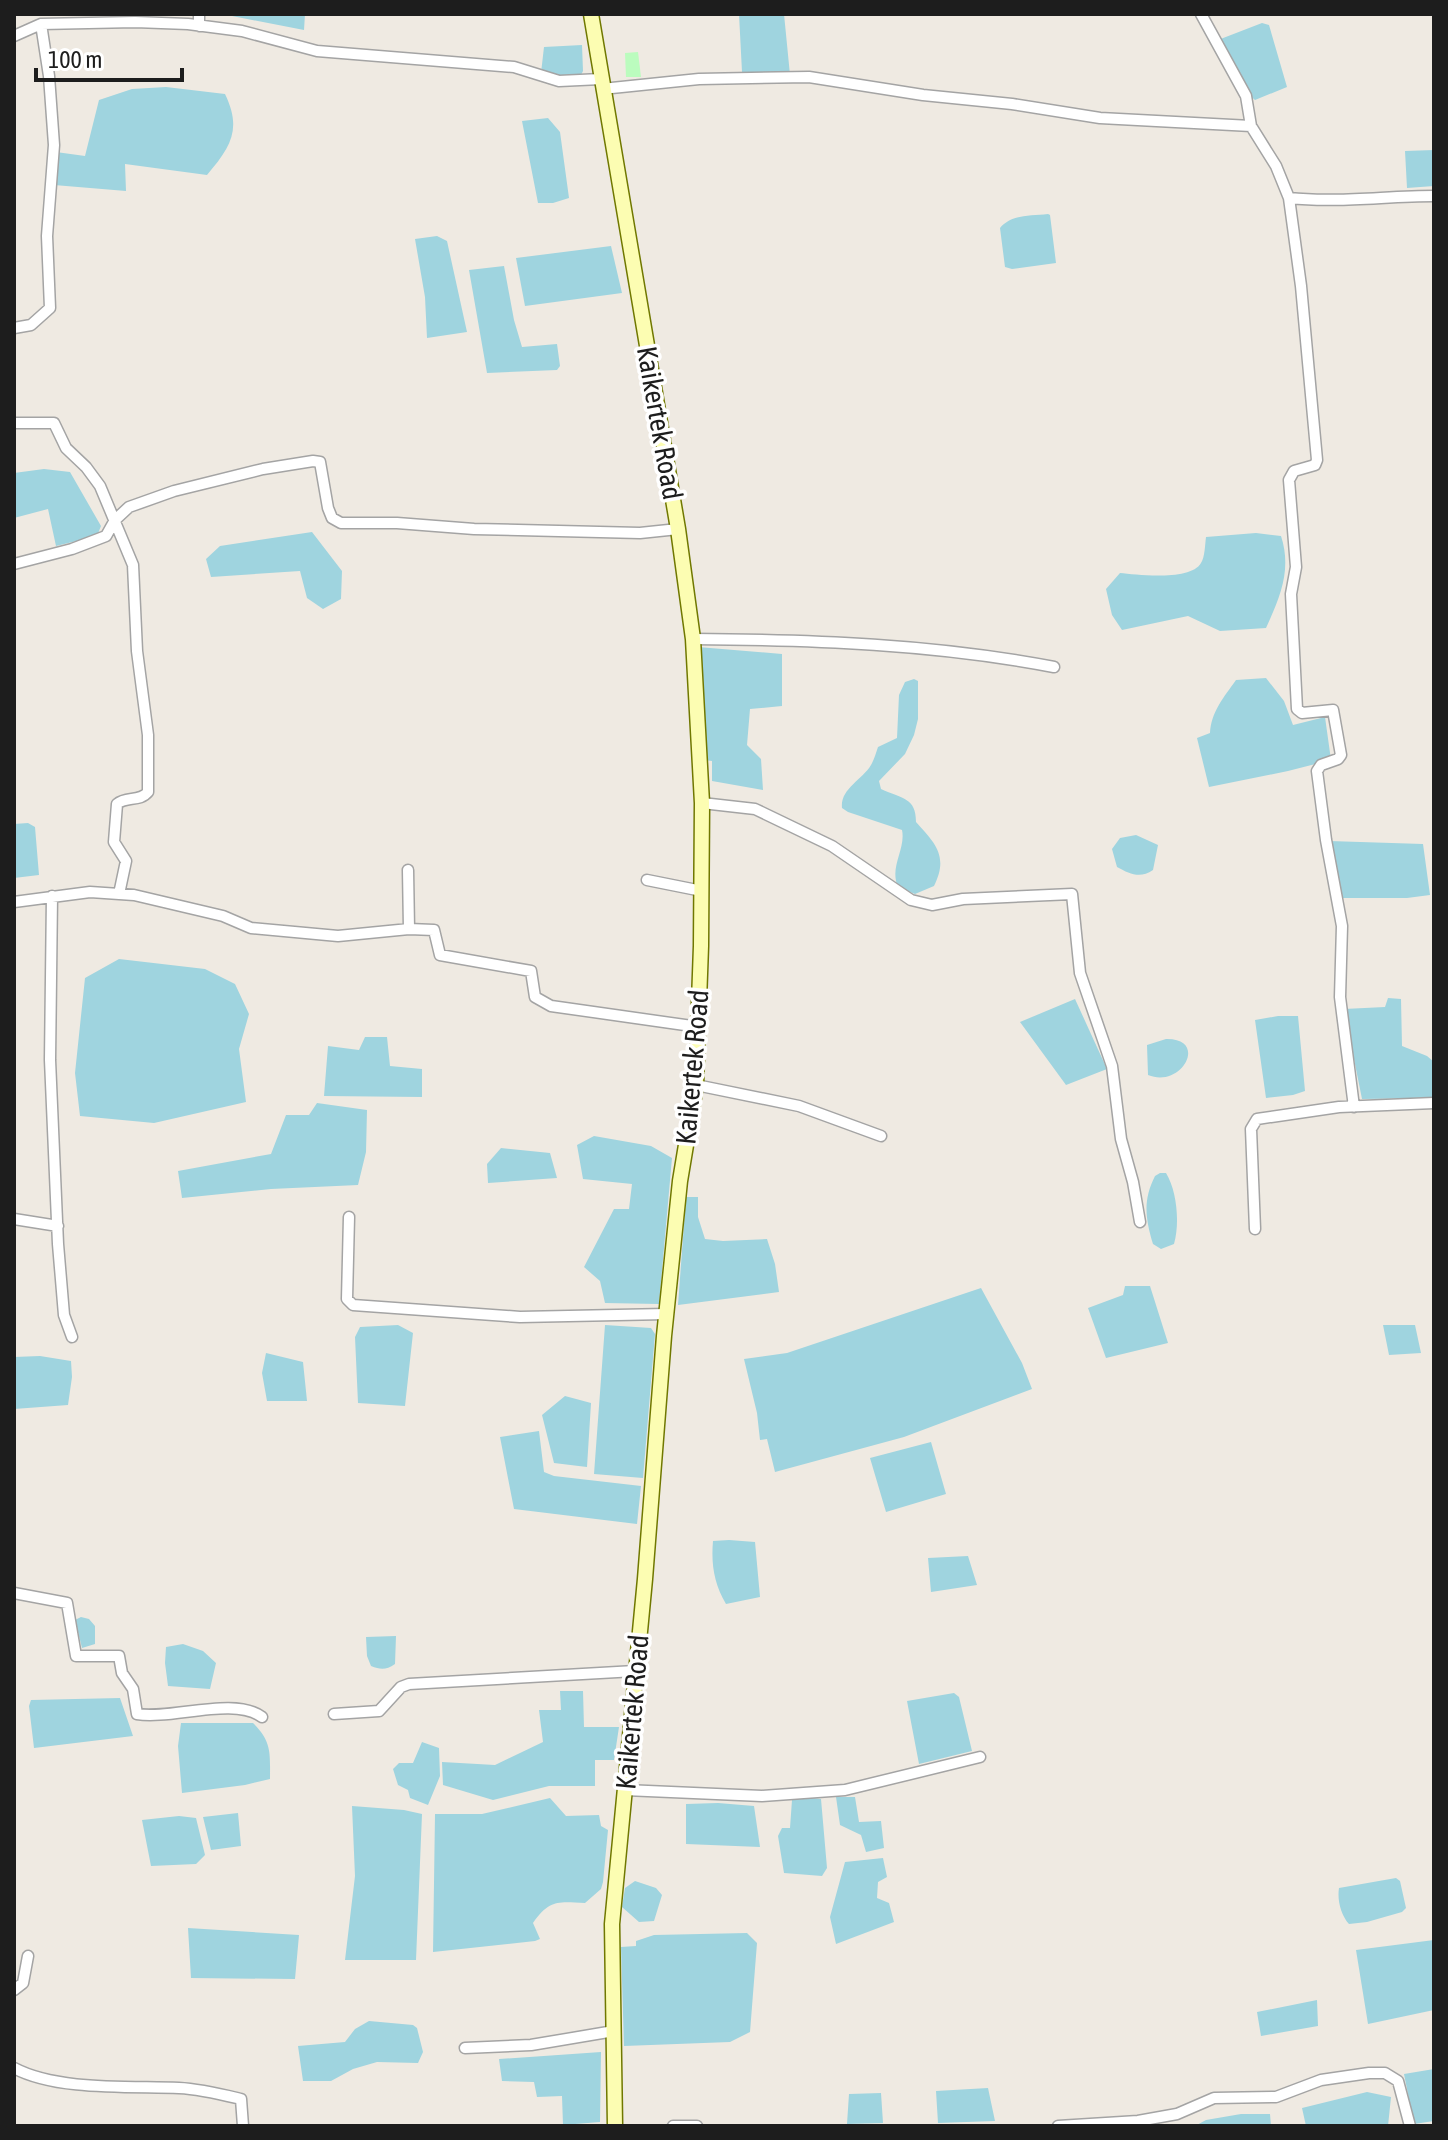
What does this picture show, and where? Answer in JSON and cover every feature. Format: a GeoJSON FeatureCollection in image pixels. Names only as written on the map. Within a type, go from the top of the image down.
{"type":"FeatureCollection","features":[{"type":"Feature","properties":{"kind":"main road","name":"Kaikertek Road"},"geometry":{"type":"LineString","coordinates":[[591,14],[678,529],[693,639],[702,803],[696,1085],[680,1181],[666,1314],[645,1579],[612,1924],[615,2126]]}},
{"type":"Feature","properties":{"kind":"street"},"geometry":{"type":"LineString","coordinates":[[199,14],[199,26]]}},
{"type":"Feature","properties":{"kind":"street"},"geometry":{"type":"LineString","coordinates":[[1201,14],[1246,96],[1251,126],[1276,166],[1289,198],[1301,286],[1317,460],[1315,465],[1294,471],[1289,480],[1296,567],[1291,594],[1297,709],[1302,713],[1333,710],[1341,755],[1321,765],[1317,771],[1342,926],[1340,997],[1354,1107]]}},
{"type":"Feature","properties":{"kind":"street"},"geometry":{"type":"LineString","coordinates":[[14,36],[41,24],[71,18],[199,26],[242,31],[317,51],[514,67],[559,81],[601,84],[809,77],[1100,118],[1251,126]]}},
{"type":"Feature","properties":{"kind":"street"},"geometry":{"type":"LineString","coordinates":[[14,328],[31,325],[50,308],[47,236],[54,145],[41,24]]}},
{"type":"Feature","properties":{"kind":"street"},"geometry":{"type":"LineString","coordinates":[[1289,198],[1346,200],[1434,196]]}},
{"type":"Feature","properties":{"kind":"street"},"geometry":{"type":"LineString","coordinates":[[14,423],[54,423],[66,448],[100,486],[133,565],[137,651],[148,735],[148,792],[142,798],[121,801],[116,810],[114,842],[126,861],[119,894]]}},
{"type":"Feature","properties":{"kind":"street"},"geometry":{"type":"LineString","coordinates":[[14,564],[72,549],[106,536],[115,520],[129,507],[174,491],[263,469],[313,461],[320,462],[332,518],[341,523],[640,533],[678,529]]}},
{"type":"Feature","properties":{"kind":"street"},"geometry":{"type":"LineString","coordinates":[[693,639],[857,642],[884,648],[1002,657],[1054,667]]}},
{"type":"Feature","properties":{"kind":"street"},"geometry":{"type":"LineString","coordinates":[[702,803],[755,809],[832,846],[911,900],[932,905],[963,899],[1072,894],[1080,973],[1112,1066],[1121,1139],[1140,1222]]}},
{"type":"Feature","properties":{"kind":"street"},"geometry":{"type":"LineString","coordinates":[[408,870],[409,929]]}},
{"type":"Feature","properties":{"kind":"street"},"geometry":{"type":"LineString","coordinates":[[647,880],[702,891]]}},
{"type":"Feature","properties":{"kind":"street"},"geometry":{"type":"LineString","coordinates":[[14,902],[90,892],[134,895],[223,916],[251,928],[338,936],[409,929],[434,930],[440,955],[531,971],[535,997],[551,1006],[699,1027]]}},
{"type":"Feature","properties":{"kind":"street"},"geometry":{"type":"LineString","coordinates":[[52,896],[50,1060],[64,1315],[72,1337]]}},
{"type":"Feature","properties":{"kind":"street"},"geometry":{"type":"LineString","coordinates":[[696,1085],[799,1106],[881,1136]]}},
{"type":"Feature","properties":{"kind":"street"},"geometry":{"type":"LineString","coordinates":[[1255,1229],[1253,1122],[1281,1114],[1434,1103]]}},
{"type":"Feature","properties":{"kind":"street"},"geometry":{"type":"LineString","coordinates":[[349,1217],[347,1299],[353,1305],[520,1317],[666,1314]]}},
{"type":"Feature","properties":{"kind":"street"},"geometry":{"type":"LineString","coordinates":[[14,1219],[58,1226]]}},
{"type":"Feature","properties":{"kind":"street"},"geometry":{"type":"LineString","coordinates":[[14,1593],[67,1603],[76,1656],[119,1656],[122,1673],[133,1689],[137,1714],[233,1709],[252,1711],[262,1717]]}},
{"type":"Feature","properties":{"kind":"street"},"geometry":{"type":"LineString","coordinates":[[334,1714],[379,1711],[401,1687],[409,1684],[635,1671]]}},
{"type":"Feature","properties":{"kind":"street"},"geometry":{"type":"LineString","coordinates":[[625,1790],[762,1796],[845,1790],[980,1757]]}},
{"type":"Feature","properties":{"kind":"street"},"geometry":{"type":"LineString","coordinates":[[14,1990],[23,1983],[28,1956]]}},
{"type":"Feature","properties":{"kind":"street"},"geometry":{"type":"LineString","coordinates":[[465,2048],[531,2045],[614,2031]]}},
{"type":"Feature","properties":{"kind":"street"},"geometry":{"type":"LineString","coordinates":[[14,2068],[29,2076],[103,2086],[202,2090],[241,2099],[243,2126]]}},
{"type":"Feature","properties":{"kind":"street"},"geometry":{"type":"LineString","coordinates":[[1058,2126],[1138,2121],[1177,2114],[1214,2098],[1276,2097],[1321,2080],[1377,2073],[1393,2076],[1398,2081],[1410,2126]]}},
{"type":"Feature","properties":{"kind":"street"},"geometry":{"type":"LineString","coordinates":[[673,2126],[697,2126]]}},
{"type":"Feature","properties":{"kind":"green space"},"geometry":{"type":"Polygon","coordinates":[[[638,52],[641,77],[626,77],[625,53],[638,52]]]}},
{"type":"Feature","properties":{"kind":"water"},"geometry":{"type":"Polygon","coordinates":[[[227,14],[305,14],[304,30],[227,15],[227,14]]]}},
{"type":"Feature","properties":{"kind":"water"},"geometry":{"type":"Polygon","coordinates":[[[739,14],[784,14],[790,75],[742,72],[739,14]]]}},
{"type":"Feature","properties":{"kind":"water"},"geometry":{"type":"Polygon","coordinates":[[[1262,23],[1269,25],[1287,87],[1255,100],[1247,93],[1218,40],[1262,23]]]}},
{"type":"Feature","properties":{"kind":"water"},"geometry":{"type":"Polygon","coordinates":[[[582,45],[583,71],[579,79],[541,73],[544,47],[582,45]]]}},
{"type":"Feature","properties":{"kind":"water"},"geometry":{"type":"Polygon","coordinates":[[[166,87],[225,94],[233,117],[231,137],[207,175],[125,164],[126,191],[54,185],[56,152],[85,156],[99,100],[132,89],[166,87]]]}},
{"type":"Feature","properties":{"kind":"water"},"geometry":{"type":"Polygon","coordinates":[[[548,118],[560,132],[569,198],[538,203],[522,121],[548,118]]]}},
{"type":"Feature","properties":{"kind":"water"},"geometry":{"type":"Polygon","coordinates":[[[1434,150],[1434,186],[1407,188],[1405,151],[1434,150]]]}},
{"type":"Feature","properties":{"kind":"water"},"geometry":{"type":"Polygon","coordinates":[[[1048,214],[1056,263],[1012,269],[1005,267],[1000,228],[1016,218],[1048,214]]]}},
{"type":"Feature","properties":{"kind":"water"},"geometry":{"type":"Polygon","coordinates":[[[437,236],[447,241],[467,332],[427,338],[425,297],[415,239],[437,236]]]}},
{"type":"Feature","properties":{"kind":"water"},"geometry":{"type":"Polygon","coordinates":[[[611,246],[622,293],[525,306],[516,258],[611,246]]]}},
{"type":"Feature","properties":{"kind":"water"},"geometry":{"type":"Polygon","coordinates":[[[504,266],[522,347],[557,344],[560,366],[557,370],[487,373],[469,270],[504,266]]]}},
{"type":"Feature","properties":{"kind":"water"},"geometry":{"type":"Polygon","coordinates":[[[44,469],[70,472],[101,526],[97,536],[56,546],[48,509],[14,518],[14,473],[44,469]]]}},
{"type":"Feature","properties":{"kind":"water"},"geometry":{"type":"Polygon","coordinates":[[[312,532],[342,571],[341,599],[323,609],[307,598],[300,571],[211,577],[206,559],[220,546],[312,532]]]}},
{"type":"Feature","properties":{"kind":"water"},"geometry":{"type":"Polygon","coordinates":[[[1256,533],[1281,536],[1284,548],[1283,583],[1266,628],[1220,631],[1188,616],[1122,630],[1112,615],[1106,589],[1120,573],[1164,576],[1187,572],[1201,563],[1206,537],[1256,533]]]}},
{"type":"Feature","properties":{"kind":"water"},"geometry":{"type":"Polygon","coordinates":[[[698,647],[782,654],[782,706],[750,709],[747,745],[761,759],[763,790],[712,781],[712,761],[704,760],[698,647]]]}},
{"type":"Feature","properties":{"kind":"water"},"geometry":{"type":"Polygon","coordinates":[[[1266,678],[1284,701],[1293,725],[1325,717],[1331,760],[1209,787],[1197,738],[1210,733],[1216,711],[1236,680],[1266,678]]]}},
{"type":"Feature","properties":{"kind":"water"},"geometry":{"type":"Polygon","coordinates":[[[918,681],[918,719],[914,735],[905,754],[879,781],[881,789],[910,803],[916,822],[938,851],[940,866],[934,886],[915,894],[898,887],[896,880],[902,830],[842,808],[844,795],[871,765],[878,747],[897,738],[899,695],[905,682],[918,681]]]}},
{"type":"Feature","properties":{"kind":"water"},"geometry":{"type":"Polygon","coordinates":[[[28,823],[35,827],[39,875],[14,878],[14,824],[28,823]]]}},
{"type":"Feature","properties":{"kind":"water"},"geometry":{"type":"Polygon","coordinates":[[[1136,835],[1158,845],[1153,870],[1139,875],[1117,867],[1112,849],[1120,838],[1136,835]]]}},
{"type":"Feature","properties":{"kind":"water"},"geometry":{"type":"Polygon","coordinates":[[[1329,841],[1423,844],[1430,895],[1343,898],[1329,841]]]}},
{"type":"Feature","properties":{"kind":"water"},"geometry":{"type":"Polygon","coordinates":[[[119,959],[205,969],[235,984],[249,1014],[239,1049],[246,1102],[154,1123],[80,1116],[75,1073],[85,978],[119,959]]]}},
{"type":"Feature","properties":{"kind":"water"},"geometry":{"type":"Polygon","coordinates":[[[1388,998],[1401,999],[1402,1046],[1434,1062],[1434,1098],[1362,1099],[1344,1009],[1385,1007],[1388,998]]]}},
{"type":"Feature","properties":{"kind":"water"},"geometry":{"type":"Polygon","coordinates":[[[1075,999],[1107,1069],[1066,1085],[1020,1022],[1075,999]]]}},
{"type":"Feature","properties":{"kind":"water"},"geometry":{"type":"Polygon","coordinates":[[[1298,1016],[1305,1091],[1266,1098],[1255,1020],[1298,1016]]]}},
{"type":"Feature","properties":{"kind":"water"},"geometry":{"type":"Polygon","coordinates":[[[365,1037],[387,1037],[390,1066],[422,1069],[422,1097],[324,1096],[328,1046],[359,1050],[365,1037]]]}},
{"type":"Feature","properties":{"kind":"water"},"geometry":{"type":"Polygon","coordinates":[[[1166,1039],[1179,1041],[1186,1046],[1186,1062],[1171,1075],[1148,1075],[1147,1045],[1166,1039]]]}},
{"type":"Feature","properties":{"kind":"water"},"geometry":{"type":"Polygon","coordinates":[[[317,1103],[367,1110],[366,1152],[358,1185],[271,1189],[182,1198],[178,1171],[271,1154],[286,1115],[309,1115],[317,1103]]]}},
{"type":"Feature","properties":{"kind":"water"},"geometry":{"type":"Polygon","coordinates":[[[594,1136],[651,1146],[672,1158],[659,1304],[605,1303],[600,1281],[584,1267],[614,1209],[629,1209],[632,1184],[583,1179],[577,1145],[594,1136]]]}},
{"type":"Feature","properties":{"kind":"water"},"geometry":{"type":"Polygon","coordinates":[[[501,1148],[550,1153],[557,1178],[488,1183],[487,1164],[501,1148]]]}},
{"type":"Feature","properties":{"kind":"water"},"geometry":{"type":"Polygon","coordinates":[[[1160,1173],[1166,1173],[1170,1180],[1177,1217],[1174,1244],[1161,1249],[1153,1244],[1146,1209],[1151,1185],[1160,1173]]]}},
{"type":"Feature","properties":{"kind":"water"},"geometry":{"type":"Polygon","coordinates":[[[686,1197],[698,1197],[698,1217],[705,1239],[767,1239],[779,1292],[678,1305],[686,1197]]]}},
{"type":"Feature","properties":{"kind":"water"},"geometry":{"type":"Polygon","coordinates":[[[1125,1286],[1150,1286],[1168,1343],[1106,1358],[1088,1308],[1123,1295],[1125,1286]]]}},
{"type":"Feature","properties":{"kind":"water"},"geometry":{"type":"Polygon","coordinates":[[[981,1288],[1022,1363],[1032,1389],[904,1437],[775,1472],[767,1439],[760,1440],[744,1359],[787,1353],[981,1288]]]}},
{"type":"Feature","properties":{"kind":"water"},"geometry":{"type":"Polygon","coordinates":[[[398,1325],[413,1333],[405,1406],[358,1403],[355,1337],[360,1327],[398,1325]]]}},
{"type":"Feature","properties":{"kind":"water"},"geometry":{"type":"Polygon","coordinates":[[[605,1325],[651,1328],[655,1334],[643,1478],[594,1474],[605,1325]]]}},
{"type":"Feature","properties":{"kind":"water"},"geometry":{"type":"Polygon","coordinates":[[[1383,1325],[1415,1325],[1421,1353],[1389,1355],[1383,1325]]]}},
{"type":"Feature","properties":{"kind":"water"},"geometry":{"type":"Polygon","coordinates":[[[266,1353],[303,1362],[307,1401],[267,1401],[262,1373],[266,1353]]]}},
{"type":"Feature","properties":{"kind":"water"},"geometry":{"type":"Polygon","coordinates":[[[40,1356],[71,1361],[68,1405],[14,1409],[14,1357],[40,1356]]]}},
{"type":"Feature","properties":{"kind":"water"},"geometry":{"type":"Polygon","coordinates":[[[565,1396],[591,1403],[587,1467],[554,1463],[542,1415],[565,1396]]]}},
{"type":"Feature","properties":{"kind":"water"},"geometry":{"type":"Polygon","coordinates":[[[539,1431],[544,1472],[554,1476],[641,1486],[637,1524],[514,1509],[500,1437],[539,1431]]]}},
{"type":"Feature","properties":{"kind":"water"},"geometry":{"type":"Polygon","coordinates":[[[931,1442],[946,1494],[886,1512],[870,1458],[931,1442]]]}},
{"type":"Feature","properties":{"kind":"water"},"geometry":{"type":"Polygon","coordinates":[[[713,1541],[755,1542],[760,1597],[726,1604],[714,1574],[712,1558],[713,1541]]]}},
{"type":"Feature","properties":{"kind":"water"},"geometry":{"type":"Polygon","coordinates":[[[968,1556],[977,1585],[931,1592],[928,1558],[968,1556]]]}},
{"type":"Feature","properties":{"kind":"water"},"geometry":{"type":"Polygon","coordinates":[[[81,1617],[89,1619],[95,1626],[95,1644],[82,1648],[75,1620],[81,1617]]]}},
{"type":"Feature","properties":{"kind":"water"},"geometry":{"type":"Polygon","coordinates":[[[396,1636],[395,1664],[383,1669],[371,1666],[366,1637],[396,1636]]]}},
{"type":"Feature","properties":{"kind":"water"},"geometry":{"type":"Polygon","coordinates":[[[183,1644],[203,1651],[216,1663],[210,1689],[168,1686],[166,1647],[183,1644]]]}},
{"type":"Feature","properties":{"kind":"water"},"geometry":{"type":"Polygon","coordinates":[[[560,1691],[583,1691],[584,1727],[619,1727],[614,1760],[595,1760],[595,1786],[549,1786],[493,1800],[443,1785],[442,1762],[495,1765],[543,1742],[539,1710],[561,1710],[560,1691]]]}},
{"type":"Feature","properties":{"kind":"water"},"geometry":{"type":"Polygon","coordinates":[[[954,1693],[959,1697],[972,1751],[919,1764],[907,1701],[954,1693]]]}},
{"type":"Feature","properties":{"kind":"water"},"geometry":{"type":"Polygon","coordinates":[[[120,1698],[133,1736],[34,1748],[31,1700],[120,1698]]]}},
{"type":"Feature","properties":{"kind":"water"},"geometry":{"type":"Polygon","coordinates":[[[181,1723],[253,1723],[269,1748],[270,1779],[182,1793],[178,1746],[181,1723]]]}},
{"type":"Feature","properties":{"kind":"water"},"geometry":{"type":"Polygon","coordinates":[[[422,1742],[439,1748],[440,1776],[428,1805],[410,1798],[408,1790],[398,1785],[393,1769],[399,1763],[413,1763],[422,1742]]]}},
{"type":"Feature","properties":{"kind":"water"},"geometry":{"type":"Polygon","coordinates":[[[797,1796],[821,1799],[827,1868],[822,1876],[784,1873],[778,1836],[782,1828],[790,1828],[792,1800],[797,1796]]]}},
{"type":"Feature","properties":{"kind":"water"},"geometry":{"type":"Polygon","coordinates":[[[836,1797],[855,1797],[859,1822],[881,1821],[884,1848],[866,1852],[861,1835],[840,1825],[836,1797]]]}},
{"type":"Feature","properties":{"kind":"water"},"geometry":{"type":"Polygon","coordinates":[[[550,1798],[566,1816],[599,1815],[601,1826],[608,1830],[601,1889],[585,1903],[555,1904],[544,1910],[533,1923],[540,1939],[535,1941],[433,1952],[435,1814],[482,1814],[550,1798]]]}},
{"type":"Feature","properties":{"kind":"water"},"geometry":{"type":"Polygon","coordinates":[[[686,1804],[754,1806],[760,1847],[686,1844],[686,1804]]]}},
{"type":"Feature","properties":{"kind":"water"},"geometry":{"type":"Polygon","coordinates":[[[352,1806],[422,1814],[416,1960],[345,1960],[355,1876],[352,1806]]]}},
{"type":"Feature","properties":{"kind":"water"},"geometry":{"type":"Polygon","coordinates":[[[238,1813],[241,1846],[211,1850],[203,1817],[238,1813]]]}},
{"type":"Feature","properties":{"kind":"water"},"geometry":{"type":"Polygon","coordinates":[[[179,1816],[196,1818],[205,1855],[196,1864],[151,1866],[142,1820],[179,1816]]]}},
{"type":"Feature","properties":{"kind":"water"},"geometry":{"type":"Polygon","coordinates":[[[883,1858],[887,1877],[878,1882],[877,1898],[889,1903],[894,1922],[836,1944],[830,1917],[845,1862],[883,1858]]]}},
{"type":"Feature","properties":{"kind":"water"},"geometry":{"type":"Polygon","coordinates":[[[1396,1878],[1400,1881],[1406,1908],[1402,1912],[1349,1924],[1340,1907],[1339,1888],[1396,1878]]]}},
{"type":"Feature","properties":{"kind":"water"},"geometry":{"type":"Polygon","coordinates":[[[635,1881],[656,1888],[662,1895],[654,1921],[639,1922],[622,1907],[625,1888],[635,1881]]]}},
{"type":"Feature","properties":{"kind":"water"},"geometry":{"type":"Polygon","coordinates":[[[188,1928],[299,1935],[295,1979],[191,1978],[188,1928]]]}},
{"type":"Feature","properties":{"kind":"water"},"geometry":{"type":"Polygon","coordinates":[[[747,1933],[757,1943],[750,2032],[730,2042],[624,2046],[621,1947],[636,1946],[636,1941],[654,1935],[747,1933]]]}},
{"type":"Feature","properties":{"kind":"water"},"geometry":{"type":"Polygon","coordinates":[[[1434,1940],[1434,2010],[1368,2024],[1356,1950],[1434,1940]]]}},
{"type":"Feature","properties":{"kind":"water"},"geometry":{"type":"Polygon","coordinates":[[[1317,2000],[1318,2026],[1261,2036],[1257,2012],[1317,2000]]]}},
{"type":"Feature","properties":{"kind":"water"},"geometry":{"type":"Polygon","coordinates":[[[369,2021],[417,2028],[423,2052],[418,2063],[377,2062],[353,2069],[331,2081],[303,2081],[298,2046],[345,2042],[355,2029],[369,2021]]]}},
{"type":"Feature","properties":{"kind":"water"},"geometry":{"type":"Polygon","coordinates":[[[601,2052],[600,2122],[563,2125],[562,2096],[537,2097],[534,2082],[502,2081],[499,2059],[601,2052]]]}},
{"type":"Feature","properties":{"kind":"water"},"geometry":{"type":"Polygon","coordinates":[[[1434,2069],[1434,2121],[1414,2124],[1404,2074],[1434,2069]]]}},
{"type":"Feature","properties":{"kind":"water"},"geometry":{"type":"Polygon","coordinates":[[[988,2088],[995,2121],[938,2123],[936,2091],[988,2088]]]}},
{"type":"Feature","properties":{"kind":"water"},"geometry":{"type":"Polygon","coordinates":[[[1367,2092],[1391,2097],[1388,2126],[1306,2126],[1302,2108],[1367,2092]]]}},
{"type":"Feature","properties":{"kind":"water"},"geometry":{"type":"Polygon","coordinates":[[[881,2093],[883,2123],[847,2124],[849,2094],[881,2093]]]}},
{"type":"Feature","properties":{"kind":"water"},"geometry":{"type":"Polygon","coordinates":[[[1241,2114],[1270,2114],[1271,2126],[1195,2126],[1206,2120],[1241,2114]]]}}]}
